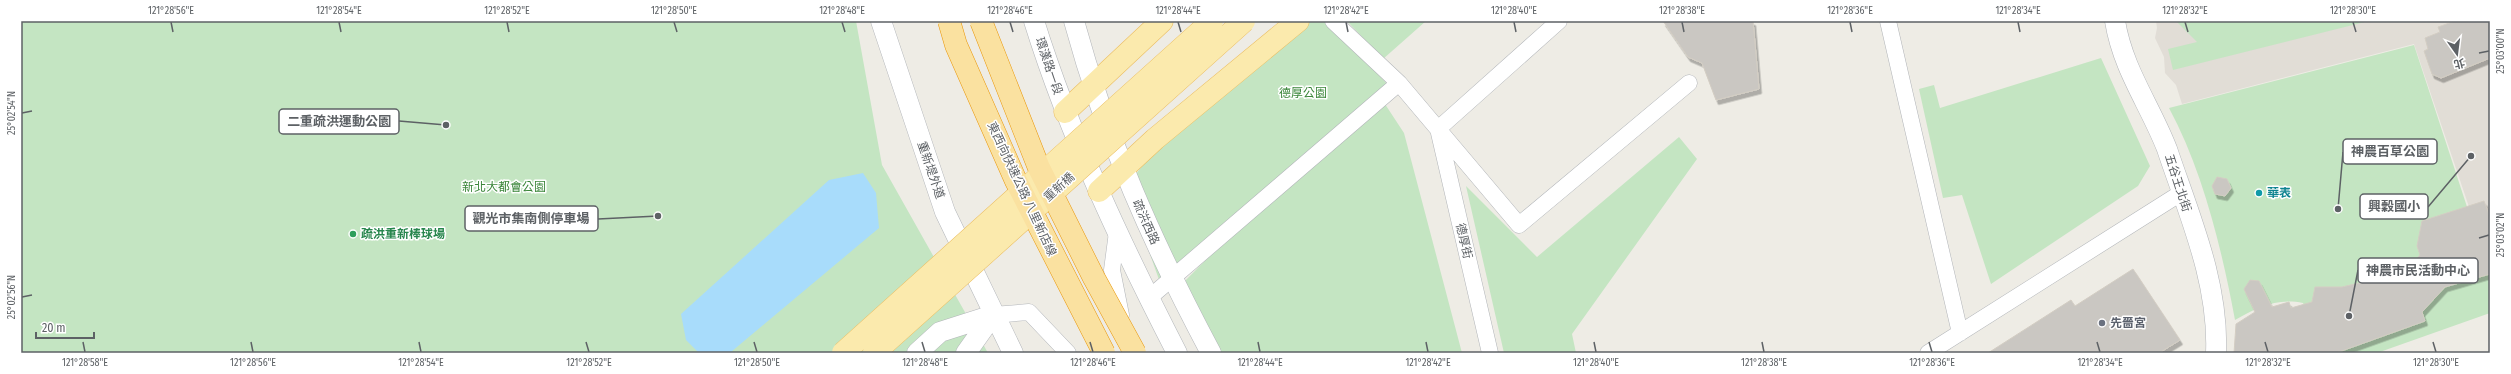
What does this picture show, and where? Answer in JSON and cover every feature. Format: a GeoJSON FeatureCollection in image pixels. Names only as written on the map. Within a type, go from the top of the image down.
{"type":"FeatureCollection","features":[{"type":"Feature","properties":{"kind":"highway","name":"東西向快速公路 八里新店線"},"geometry":{"type":"LineString","coordinates":[[949,21],[956,44],[1016,181],[1104,353]]}},
{"type":"Feature","properties":{"kind":"highway","name":"東西向快速公路 八里新店線"},"geometry":{"type":"LineString","coordinates":[[981,21],[1039,168],[1094,278],[1135,353]]}},
{"type":"Feature","properties":{"kind":"main road"},"geometry":{"type":"LineString","coordinates":[[1065,112],[1162,21]]}},
{"type":"Feature","properties":{"kind":"main road","name":"重新橋"},"geometry":{"type":"LineString","coordinates":[[843,353],[1212,21]]}},
{"type":"Feature","properties":{"kind":"main road","name":"重新橋"},"geometry":{"type":"LineString","coordinates":[[874,353],[1244,21]]}},
{"type":"Feature","properties":{"kind":"main road"},"geometry":{"type":"LineString","coordinates":[[1099,192],[1155,139],[1298,21]]}},
{"type":"Feature","properties":{"kind":"street","name":"重新堤外道"},"geometry":{"type":"LineString","coordinates":[[881,21],[945,212],[1012,353]]}},
{"type":"Feature","properties":{"kind":"street","name":"環漢路一段"},"geometry":{"type":"LineString","coordinates":[[1034,21],[1065,112]]}},
{"type":"Feature","properties":{"kind":"street"},"geometry":{"type":"LineString","coordinates":[[1074,21],[1093,85]]}},
{"type":"Feature","properties":{"kind":"street"},"geometry":{"type":"LineString","coordinates":[[1333,21],[1399,83],[1519,225],[1689,83]]}},
{"type":"Feature","properties":{"kind":"street"},"geometry":{"type":"LineString","coordinates":[[1438,129],[1559,21]]}},
{"type":"Feature","properties":{"kind":"street"},"geometry":{"type":"LineString","coordinates":[[1888,21],[1960,333]]}},
{"type":"Feature","properties":{"kind":"street","name":"五谷王北街"},"geometry":{"type":"LineString","coordinates":[[2114,21],[2122,54],[2135,85],[2161,133],[2209,282],[2216,326],[2216,353]]}},
{"type":"Feature","properties":{"kind":"street"},"geometry":{"type":"LineString","coordinates":[[1149,298],[1399,83]]}},
{"type":"Feature","properties":{"kind":"street","name":"疏洪西路"},"geometry":{"type":"LineString","coordinates":[[1093,85],[1122,170],[1172,278],[1211,353]]}},
{"type":"Feature","properties":{"kind":"street"},"geometry":{"type":"LineString","coordinates":[[1065,112],[1117,232],[1177,353]]}},
{"type":"Feature","properties":{"kind":"street","name":"德厚街"},"geometry":{"type":"LineString","coordinates":[[1438,129],[1490,353]]}},
{"type":"Feature","properties":{"kind":"street"},"geometry":{"type":"LineString","coordinates":[[1928,353],[2181,193]]}},
{"type":"Feature","properties":{"kind":"street"},"geometry":{"type":"LineString","coordinates":[[1117,232],[1112,270],[1117,301],[1128,332],[1141,353]]}},
{"type":"Feature","properties":{"kind":"street"},"geometry":{"type":"LineString","coordinates":[[917,353],[940,332],[993,315],[1028,312],[1068,353]]}},
{"type":"Feature","properties":{"kind":"street"},"geometry":{"type":"LineString","coordinates":[[966,353],[993,315]]}},
{"type":"Feature","properties":{"kind":"shaded area"},"geometry":{"type":"Polygon","coordinates":[[[2156,21],[2490,21],[2490,269],[2414,44],[2182,104],[2176,85],[2165,73],[2164,57],[2155,38],[2157,28],[2156,21]]]}},
{"type":"Feature","properties":{"kind":"green space","name":"新北大都會公園"},"geometry":{"type":"Polygon","coordinates":[[[21,21],[856,21],[882,165],[988,353],[21,353],[21,21]]]}},
{"type":"Feature","properties":{"kind":"green space","name":"德厚公園"},"geometry":{"type":"Polygon","coordinates":[[[1303,21],[1327,21],[1392,89],[1381,98],[1404,133],[1462,353],[1216,353],[1181,285],[1272,193],[1162,288],[1126,187],[1145,162],[1303,21]]]}},
{"type":"Feature","properties":{"kind":"green space"},"geometry":{"type":"Polygon","coordinates":[[[1347,21],[1426,21],[1383,59],[1347,21]]]}},
{"type":"Feature","properties":{"kind":"green space"},"geometry":{"type":"Polygon","coordinates":[[[2176,21],[2369,21],[2173,70],[2168,49],[2197,42],[2176,21]]]}},
{"type":"Feature","properties":{"kind":"green space"},"geometry":{"type":"Polygon","coordinates":[[[2414,45],[2490,277],[2490,313],[2377,353],[2325,353],[2303,303],[2285,302],[2268,305],[2235,320],[2224,266],[2210,211],[2192,158],[2169,108],[2414,45]]]}},
{"type":"Feature","properties":{"kind":"green space"},"geometry":{"type":"Polygon","coordinates":[[[2101,58],[2150,166],[2138,186],[1991,284],[1962,195],[1943,198],[1919,89],[1934,85],[1940,108],[2101,58]]]}},
{"type":"Feature","properties":{"kind":"green space"},"geometry":{"type":"Polygon","coordinates":[[[1679,137],[1697,159],[1572,334],[1576,353],[1504,353],[1466,186],[1537,257],[1679,137]]]}},
{"type":"Feature","properties":{"kind":"water"},"geometry":{"type":"Polygon","coordinates":[[[863,173],[876,193],[879,228],[731,352],[699,353],[686,340],[681,314],[829,180],[863,173]]]}},
{"type":"Feature","properties":{"kind":"building"},"geometry":{"type":"Polygon","coordinates":[[[1663,21],[1753,21],[1759,89],[1716,100],[1702,63],[1688,57],[1663,21]]]}},
{"type":"Feature","properties":{"kind":"building"},"geometry":{"type":"Polygon","coordinates":[[[2455,21],[2490,21],[2490,58],[2441,78],[2432,74],[2424,51],[2428,49],[2425,38],[2440,32],[2438,27],[2455,21]]]}},
{"type":"Feature","properties":{"kind":"building"},"geometry":{"type":"Polygon","coordinates":[[[2217,177],[2227,179],[2231,188],[2225,196],[2215,194],[2212,186],[2217,177]]]}},
{"type":"Feature","properties":{"kind":"building"},"geometry":{"type":"Polygon","coordinates":[[[2484,201],[2490,217],[2490,274],[2445,287],[2422,312],[2425,321],[2336,353],[2234,353],[2236,324],[2255,312],[2244,289],[2250,280],[2259,281],[2272,307],[2289,302],[2291,308],[2312,302],[2315,287],[2342,287],[2376,279],[2398,268],[2403,272],[2420,255],[2417,246],[2422,221],[2484,201]]]}},
{"type":"Feature","properties":{"kind":"building","name":"先嗇宮"},"geometry":{"type":"Polygon","coordinates":[[[2133,269],[2180,340],[2159,353],[1988,353],[2071,300],[2075,306],[2133,269]]]}},
{"type":"Feature","properties":{"kind":"place","name":"二重疏洪運動公園"},"geometry":{"type":"Point","coordinates":[446,125]}},
{"type":"Feature","properties":{"kind":"place","name":"興穀國小"},"geometry":{"type":"Point","coordinates":[2471,156]}},
{"type":"Feature","properties":{"kind":"place","name":"華表"},"geometry":{"type":"Point","coordinates":[2259,193]}},
{"type":"Feature","properties":{"kind":"place","name":"神農百草公園"},"geometry":{"type":"Point","coordinates":[2338,209]}},
{"type":"Feature","properties":{"kind":"place","name":"觀光市集南側停車場"},"geometry":{"type":"Point","coordinates":[658,216]}},
{"type":"Feature","properties":{"kind":"place","name":"疏洪重新棒球場"},"geometry":{"type":"Point","coordinates":[353,234]}},
{"type":"Feature","properties":{"kind":"place","name":"神農市民活動中心"},"geometry":{"type":"Point","coordinates":[2349,316]}},
{"type":"Feature","properties":{"kind":"place","name":"先嗇宮"},"geometry":{"type":"Point","coordinates":[2102,323]}}]}
